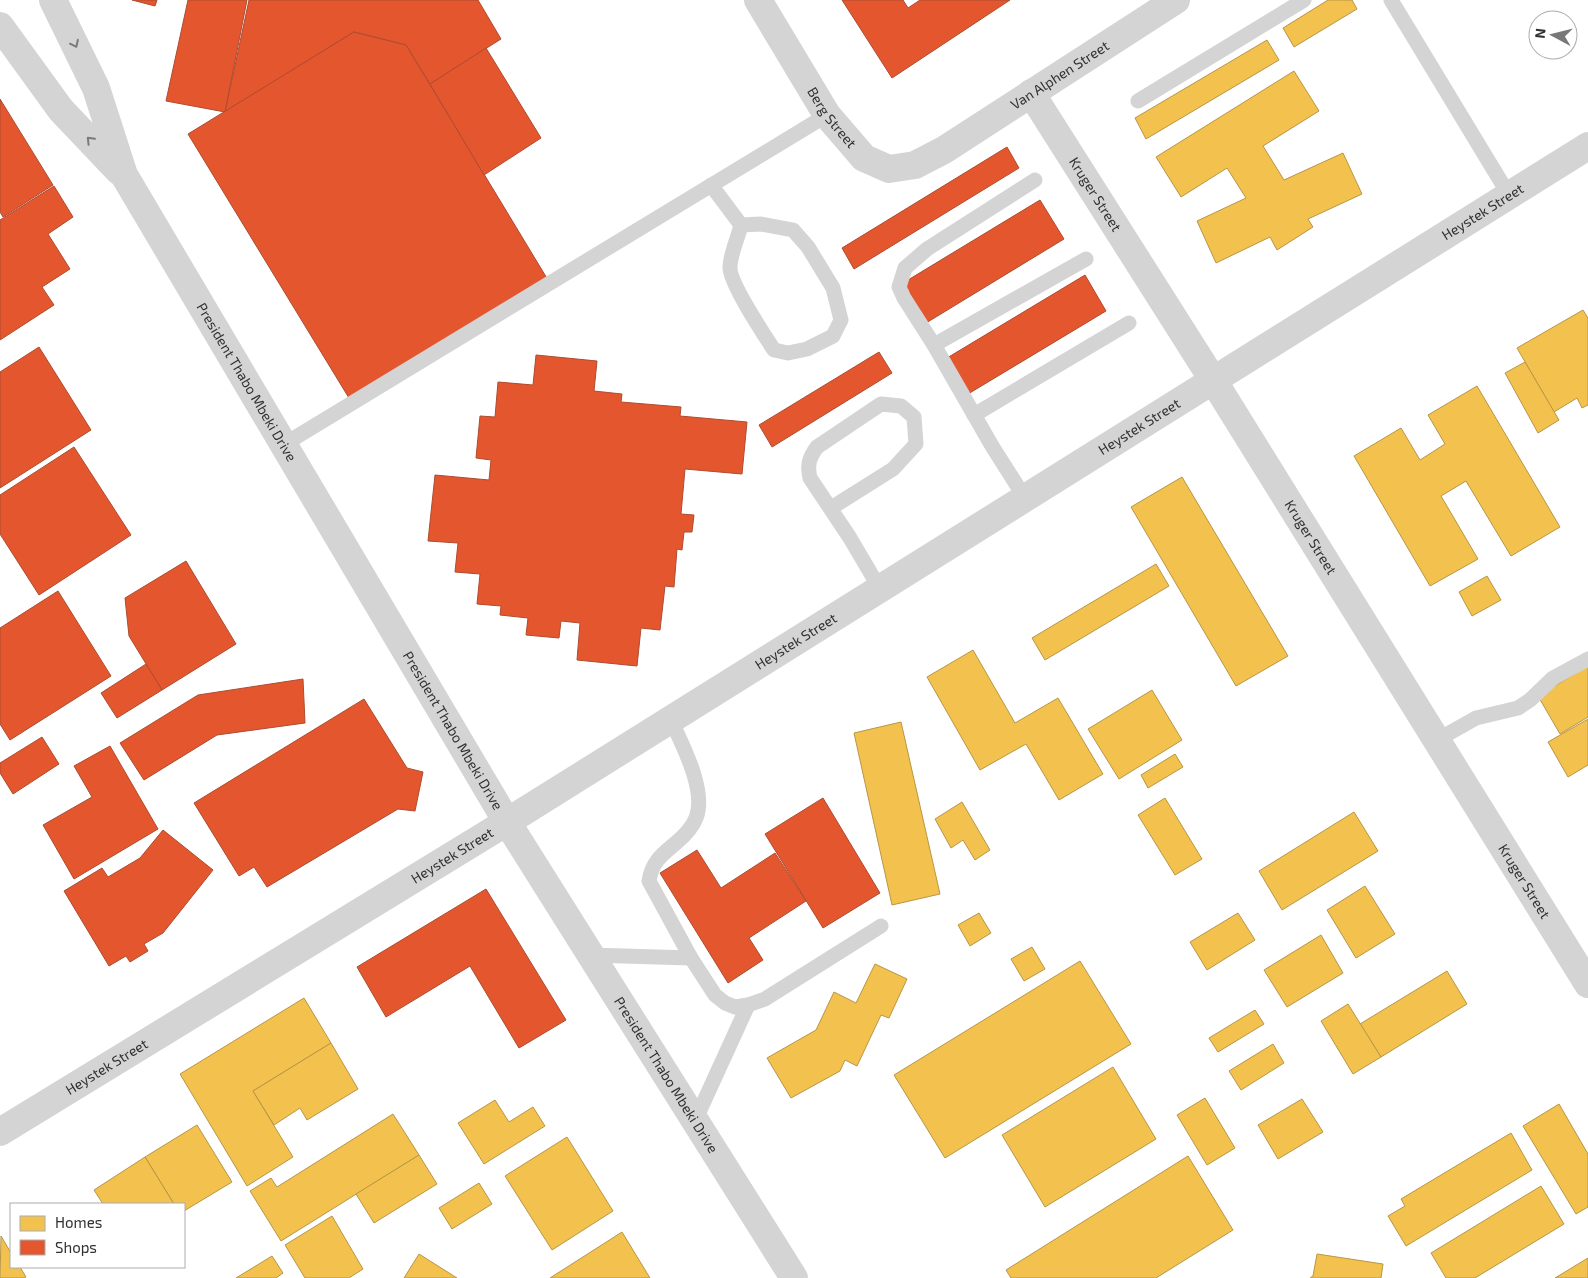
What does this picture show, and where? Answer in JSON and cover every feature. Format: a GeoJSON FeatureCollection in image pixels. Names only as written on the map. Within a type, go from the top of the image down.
{"type":"FeatureCollection","features":[{"type":"Feature","properties":{"kind":"street","name":"President Thabo Mbeki Drive"},"geometry":{"type":"LineString","coordinates":[[53,0],[96,88],[124,175],[507,822],[794,1278]]}},
{"type":"Feature","properties":{"kind":"street","name":"Berg Street"},"geometry":{"type":"LineString","coordinates":[[758,0],[827,114],[864,158],[889,169],[915,165],[944,150]]}},
{"type":"Feature","properties":{"kind":"street","name":"Van Alphen Street"},"geometry":{"type":"LineString","coordinates":[[944,150],[1176,0]]}},
{"type":"Feature","properties":{"kind":"street","name":"President Thabo Mbeki Drive"},"geometry":{"type":"LineString","coordinates":[[0,26],[61,110],[124,175]]}},
{"type":"Feature","properties":{"kind":"street","name":"Kruger Street"},"geometry":{"type":"LineString","coordinates":[[1031,92],[1213,380],[1588,984]]}},
{"type":"Feature","properties":{"kind":"street","name":"Heystek Street"},"geometry":{"type":"LineString","coordinates":[[0,1132],[507,822],[1588,146]]}},
{"type":"Feature","properties":{"kind":"lane"},"geometry":{"type":"LineString","coordinates":[[1138,102],[1304,0]]}},
{"type":"Feature","properties":{"kind":"lane"},"geometry":{"type":"LineString","coordinates":[[1391,0],[1509,195]]}},
{"type":"Feature","properties":{"kind":"lane"},"geometry":{"type":"LineString","coordinates":[[283,446],[827,114]]}},
{"type":"Feature","properties":{"kind":"lane"},"geometry":{"type":"LineString","coordinates":[[1025,498],[974,416],[899,287],[905,268],[926,249],[1035,180]]}},
{"type":"Feature","properties":{"kind":"lane"},"geometry":{"type":"LineString","coordinates":[[711,185],[741,225]]}},
{"type":"Feature","properties":{"kind":"lane"},"geometry":{"type":"LineString","coordinates":[[761,224],[793,230],[808,247],[833,288],[841,320],[833,336],[807,349],[788,353],[774,350],[744,301],[729,269],[741,225],[761,224]]}},
{"type":"Feature","properties":{"kind":"lane"},"geometry":{"type":"LineString","coordinates":[[934,345],[1086,259]]}},
{"type":"Feature","properties":{"kind":"lane"},"geometry":{"type":"LineString","coordinates":[[974,416],[1128,323]]}},
{"type":"Feature","properties":{"kind":"lane"},"geometry":{"type":"LineString","coordinates":[[831,508],[893,469],[916,444],[914,417],[901,406],[881,404],[817,446],[810,457],[808,469],[810,478],[831,508],[880,589]]}},
{"type":"Feature","properties":{"kind":"lane"},"geometry":{"type":"LineString","coordinates":[[1437,740],[1476,718],[1518,708],[1530,700],[1553,678],[1588,659]]}},
{"type":"Feature","properties":{"kind":"lane"},"geometry":{"type":"LineString","coordinates":[[671,720],[689,759],[696,782],[699,803],[696,818],[682,837],[659,858],[651,870],[649,881],[691,958],[716,995],[725,1004],[736,1007],[765,999],[880,926]]}},
{"type":"Feature","properties":{"kind":"lane"},"geometry":{"type":"LineString","coordinates":[[590,955],[691,958]]}},
{"type":"Feature","properties":{"kind":"lane"},"geometry":{"type":"LineString","coordinates":[[695,1121],[748,1005]]}},
{"type":"Feature","properties":{"kind":"building: Homes"},"geometry":{"type":"Polygon","coordinates":[[[1328,0],[1352,0],[1357,9],[1294,47],[1283,28],[1328,0]]]}},
{"type":"Feature","properties":{"kind":"building: Homes"},"geometry":{"type":"Polygon","coordinates":[[[1267,40],[1279,60],[1146,139],[1135,118],[1267,40]]]}},
{"type":"Feature","properties":{"kind":"building: Homes"},"geometry":{"type":"Polygon","coordinates":[[[1294,71],[1319,111],[1263,146],[1284,180],[1343,153],[1362,194],[1308,219],[1313,227],[1277,250],[1270,237],[1216,263],[1197,221],[1246,198],[1227,168],[1181,197],[1156,157],[1294,71]]]}},
{"type":"Feature","properties":{"kind":"building: Homes"},"geometry":{"type":"Polygon","coordinates":[[[1583,310],[1588,318],[1588,405],[1582,408],[1577,398],[1554,412],[1517,348],[1583,310]]]}},
{"type":"Feature","properties":{"kind":"building: Homes"},"geometry":{"type":"Polygon","coordinates":[[[1525,362],[1559,420],[1538,433],[1505,373],[1525,362]]]}},
{"type":"Feature","properties":{"kind":"building: Homes"},"geometry":{"type":"Polygon","coordinates":[[[1477,386],[1560,527],[1511,556],[1466,481],[1441,496],[1478,559],[1430,586],[1354,456],[1401,428],[1420,460],[1445,444],[1428,415],[1477,386]]]}},
{"type":"Feature","properties":{"kind":"building: Homes"},"geometry":{"type":"Polygon","coordinates":[[[1182,477],[1288,656],[1236,686],[1131,507],[1182,477]]]}},
{"type":"Feature","properties":{"kind":"building: Homes"},"geometry":{"type":"Polygon","coordinates":[[[1156,564],[1169,586],[1045,660],[1032,638],[1156,564]]]}},
{"type":"Feature","properties":{"kind":"building: Homes"},"geometry":{"type":"Polygon","coordinates":[[[1487,576],[1501,600],[1472,616],[1459,592],[1487,576]]]}},
{"type":"Feature","properties":{"kind":"building: Homes"},"geometry":{"type":"Polygon","coordinates":[[[973,650],[1015,723],[1058,698],[1103,774],[1059,800],[1026,744],[980,770],[927,677],[973,650]]]}},
{"type":"Feature","properties":{"kind":"building: Homes"},"geometry":{"type":"Polygon","coordinates":[[[1588,666],[1588,717],[1560,734],[1538,696],[1588,666]]]}},
{"type":"Feature","properties":{"kind":"building: Homes"},"geometry":{"type":"Polygon","coordinates":[[[1152,690],[1182,740],[1119,779],[1088,729],[1152,690]]]}},
{"type":"Feature","properties":{"kind":"building: Homes"},"geometry":{"type":"Polygon","coordinates":[[[1588,719],[1588,765],[1568,777],[1548,742],[1588,719]]]}},
{"type":"Feature","properties":{"kind":"building: Homes"},"geometry":{"type":"Polygon","coordinates":[[[901,722],[940,894],[892,905],[854,733],[901,722]]]}},
{"type":"Feature","properties":{"kind":"building: Homes"},"geometry":{"type":"Polygon","coordinates":[[[1175,754],[1183,767],[1148,788],[1141,775],[1175,754]]]}},
{"type":"Feature","properties":{"kind":"building: Homes"},"geometry":{"type":"Polygon","coordinates":[[[1165,798],[1202,859],[1175,875],[1138,815],[1165,798]]]}},
{"type":"Feature","properties":{"kind":"building: Homes"},"geometry":{"type":"Polygon","coordinates":[[[962,802],[990,850],[975,860],[963,840],[951,848],[935,819],[962,802]]]}},
{"type":"Feature","properties":{"kind":"building: Homes"},"geometry":{"type":"Polygon","coordinates":[[[1354,812],[1378,851],[1282,910],[1259,871],[1354,812]]]}},
{"type":"Feature","properties":{"kind":"building: Homes"},"geometry":{"type":"Polygon","coordinates":[[[1365,886],[1395,934],[1356,958],[1327,910],[1365,886]]]}},
{"type":"Feature","properties":{"kind":"building: Homes"},"geometry":{"type":"Polygon","coordinates":[[[979,913],[991,933],[970,946],[958,925],[979,913]]]}},
{"type":"Feature","properties":{"kind":"building: Homes"},"geometry":{"type":"Polygon","coordinates":[[[1238,913],[1255,940],[1207,970],[1190,942],[1238,913]]]}},
{"type":"Feature","properties":{"kind":"building: Homes"},"geometry":{"type":"Polygon","coordinates":[[[1321,935],[1343,973],[1287,1007],[1264,970],[1321,935]]]}},
{"type":"Feature","properties":{"kind":"building: Homes"},"geometry":{"type":"Polygon","coordinates":[[[1032,947],[1045,969],[1024,981],[1011,959],[1032,947]]]}},
{"type":"Feature","properties":{"kind":"building: Homes"},"geometry":{"type":"Polygon","coordinates":[[[1080,961],[1131,1044],[945,1158],[894,1075],[1080,961]]]}},
{"type":"Feature","properties":{"kind":"building: Homes"},"geometry":{"type":"Polygon","coordinates":[[[875,964],[907,979],[889,1018],[881,1015],[857,1066],[845,1060],[840,1071],[791,1098],[767,1058],[816,1030],[834,992],[856,1003],[875,964]]]}},
{"type":"Feature","properties":{"kind":"building: Homes"},"geometry":{"type":"Polygon","coordinates":[[[1447,971],[1467,1004],[1381,1057],[1360,1024],[1447,971]]]}},
{"type":"Feature","properties":{"kind":"building: Homes"},"geometry":{"type":"Polygon","coordinates":[[[304,998],[331,1043],[253,1091],[293,1157],[247,1186],[180,1074],[304,998]]]}},
{"type":"Feature","properties":{"kind":"building: Homes"},"geometry":{"type":"Polygon","coordinates":[[[1348,1004],[1381,1057],[1353,1074],[1321,1021],[1348,1004]]]}},
{"type":"Feature","properties":{"kind":"building: Homes"},"geometry":{"type":"Polygon","coordinates":[[[1255,1010],[1264,1024],[1218,1052],[1209,1038],[1255,1010]]]}},
{"type":"Feature","properties":{"kind":"building: Homes"},"geometry":{"type":"Polygon","coordinates":[[[331,1043],[358,1089],[307,1120],[300,1108],[274,1125],[253,1091],[331,1043]]]}},
{"type":"Feature","properties":{"kind":"building: Homes"},"geometry":{"type":"Polygon","coordinates":[[[1273,1044],[1284,1063],[1241,1090],[1229,1071],[1273,1044]]]}},
{"type":"Feature","properties":{"kind":"building: Homes"},"geometry":{"type":"Polygon","coordinates":[[[1113,1067],[1156,1139],[1045,1207],[1002,1135],[1113,1067]]]}},
{"type":"Feature","properties":{"kind":"building: Homes"},"geometry":{"type":"Polygon","coordinates":[[[1205,1098],[1235,1148],[1207,1165],[1177,1115],[1205,1098]]]}},
{"type":"Feature","properties":{"kind":"building: Homes"},"geometry":{"type":"Polygon","coordinates":[[[1302,1099],[1323,1132],[1278,1159],[1258,1125],[1302,1099]]]}},
{"type":"Feature","properties":{"kind":"building: Homes"},"geometry":{"type":"Polygon","coordinates":[[[495,1100],[509,1122],[533,1107],[545,1126],[484,1164],[458,1123],[495,1100]]]}},
{"type":"Feature","properties":{"kind":"building: Homes"},"geometry":{"type":"Polygon","coordinates":[[[1559,1104],[1588,1154],[1588,1207],[1576,1214],[1523,1126],[1559,1104]]]}},
{"type":"Feature","properties":{"kind":"building: Homes"},"geometry":{"type":"Polygon","coordinates":[[[393,1114],[419,1155],[281,1241],[250,1191],[271,1178],[277,1187],[393,1114]]]}},
{"type":"Feature","properties":{"kind":"building: Homes"},"geometry":{"type":"Polygon","coordinates":[[[197,1125],[232,1182],[185,1210],[185,1203],[173,1203],[145,1157],[197,1125]]]}},
{"type":"Feature","properties":{"kind":"building: Homes"},"geometry":{"type":"Polygon","coordinates":[[[1511,1133],[1532,1170],[1406,1246],[1388,1216],[1405,1206],[1401,1199],[1511,1133]]]}},
{"type":"Feature","properties":{"kind":"building: Homes"},"geometry":{"type":"Polygon","coordinates":[[[567,1137],[613,1211],[552,1250],[505,1176],[567,1137]]]}},
{"type":"Feature","properties":{"kind":"building: Homes"},"geometry":{"type":"Polygon","coordinates":[[[419,1155],[437,1184],[374,1223],[356,1194],[419,1155]]]}},
{"type":"Feature","properties":{"kind":"building: Homes"},"geometry":{"type":"Polygon","coordinates":[[[1188,1156],[1233,1230],[1156,1278],[1011,1278],[1006,1270],[1188,1156]]]}},
{"type":"Feature","properties":{"kind":"building: Homes"},"geometry":{"type":"Polygon","coordinates":[[[145,1157],[173,1203],[102,1203],[94,1190],[145,1157]]]}},
{"type":"Feature","properties":{"kind":"building: Homes"},"geometry":{"type":"Polygon","coordinates":[[[479,1183],[492,1204],[452,1229],[439,1208],[479,1183]]]}},
{"type":"Feature","properties":{"kind":"building: Homes"},"geometry":{"type":"Polygon","coordinates":[[[1541,1186],[1564,1224],[1475,1278],[1446,1278],[1431,1253],[1541,1186]]]}},
{"type":"Feature","properties":{"kind":"building: Homes"},"geometry":{"type":"Polygon","coordinates":[[[332,1216],[363,1269],[349,1278],[305,1278],[285,1245],[332,1216]]]}},
{"type":"Feature","properties":{"kind":"building: Homes"},"geometry":{"type":"Polygon","coordinates":[[[622,1232],[650,1278],[550,1278],[622,1232]]]}},
{"type":"Feature","properties":{"kind":"building: Homes"},"geometry":{"type":"Polygon","coordinates":[[[1,1236],[10,1251],[10,1268],[21,1268],[26,1277],[0,1278],[1,1236]]]}},
{"type":"Feature","properties":{"kind":"building: Homes"},"geometry":{"type":"Polygon","coordinates":[[[419,1254],[457,1278],[404,1278],[419,1254]]]}},
{"type":"Feature","properties":{"kind":"building: Homes"},"geometry":{"type":"Polygon","coordinates":[[[1317,1254],[1383,1264],[1381,1278],[1310,1278],[1313,1276],[1317,1254]]]}},
{"type":"Feature","properties":{"kind":"building: Homes"},"geometry":{"type":"Polygon","coordinates":[[[272,1256],[283,1273],[276,1278],[236,1278],[272,1256]]]}},
{"type":"Feature","properties":{"kind":"building: Homes"},"geometry":{"type":"Polygon","coordinates":[[[1588,1258],[1588,1278],[1555,1278],[1588,1258]]]}},
{"type":"Feature","properties":{"kind":"building: Shops"},"geometry":{"type":"Polygon","coordinates":[[[132,0],[157,0],[155,6],[132,0]]]}},
{"type":"Feature","properties":{"kind":"building: Shops"},"geometry":{"type":"Polygon","coordinates":[[[188,0],[247,0],[225,112],[166,101],[188,0]]]}},
{"type":"Feature","properties":{"kind":"building: Shops"},"geometry":{"type":"Polygon","coordinates":[[[249,0],[478,0],[501,39],[430,84],[406,45],[354,32],[225,112],[249,0]]]}},
{"type":"Feature","properties":{"kind":"building: Shops"},"geometry":{"type":"Polygon","coordinates":[[[842,0],[903,0],[908,8],[920,0],[1010,0],[892,78],[842,0]]]}},
{"type":"Feature","properties":{"kind":"building: Shops"},"geometry":{"type":"Polygon","coordinates":[[[354,32],[406,45],[548,280],[349,398],[188,134],[354,32]]]}},
{"type":"Feature","properties":{"kind":"building: Shops"},"geometry":{"type":"Polygon","coordinates":[[[486,48],[541,138],[484,175],[430,84],[486,48]]]}},
{"type":"Feature","properties":{"kind":"building: Shops"},"geometry":{"type":"Polygon","coordinates":[[[0,99],[53,185],[3,217],[0,212],[0,99]]]}},
{"type":"Feature","properties":{"kind":"building: Shops"},"geometry":{"type":"Polygon","coordinates":[[[1007,147],[1019,168],[854,269],[842,248],[1007,147]]]}},
{"type":"Feature","properties":{"kind":"building: Shops"},"geometry":{"type":"Polygon","coordinates":[[[54,186],[73,217],[48,234],[70,269],[42,287],[54,305],[0,340],[0,220],[54,186]]]}},
{"type":"Feature","properties":{"kind":"building: Shops"},"geometry":{"type":"Polygon","coordinates":[[[1040,200],[1064,239],[926,323],[903,283],[1040,200]]]}},
{"type":"Feature","properties":{"kind":"building: Shops"},"geometry":{"type":"Polygon","coordinates":[[[1085,275],[1106,311],[968,394],[947,358],[1085,275]]]}},
{"type":"Feature","properties":{"kind":"building: Shops"},"geometry":{"type":"Polygon","coordinates":[[[39,347],[91,430],[0,488],[0,372],[39,347]]]}},
{"type":"Feature","properties":{"kind":"building: Shops"},"geometry":{"type":"Polygon","coordinates":[[[879,352],[892,373],[772,447],[759,425],[879,352]]]}},
{"type":"Feature","properties":{"kind":"building: Shops"},"geometry":{"type":"Polygon","coordinates":[[[536,355],[597,361],[594,391],[622,394],[621,402],[681,407],[680,416],[747,422],[742,474],[685,469],[681,514],[694,515],[692,532],[684,532],[682,550],[677,549],[674,587],[665,586],[660,630],[641,628],[637,666],[577,660],[580,623],[561,621],[559,638],[526,635],[528,618],[500,615],[501,606],[477,604],[480,574],[455,572],[458,543],[428,541],[435,475],[489,480],[491,460],[476,458],[480,416],[495,417],[498,382],[533,385],[536,355]]]}},
{"type":"Feature","properties":{"kind":"building: Shops"},"geometry":{"type":"Polygon","coordinates":[[[74,447],[131,535],[39,595],[0,534],[0,495],[74,447]]]}},
{"type":"Feature","properties":{"kind":"building: Shops"},"geometry":{"type":"Polygon","coordinates":[[[186,561],[236,644],[162,690],[129,636],[125,598],[186,561]]]}},
{"type":"Feature","properties":{"kind":"building: Shops"},"geometry":{"type":"Polygon","coordinates":[[[58,591],[111,676],[10,740],[0,724],[0,628],[58,591]]]}},
{"type":"Feature","properties":{"kind":"building: Shops"},"geometry":{"type":"Polygon","coordinates":[[[146,664],[162,690],[117,718],[101,693],[146,664]]]}},
{"type":"Feature","properties":{"kind":"building: Shops"},"geometry":{"type":"Polygon","coordinates":[[[303,679],[305,723],[217,735],[144,780],[120,743],[198,695],[303,679]]]}},
{"type":"Feature","properties":{"kind":"building: Shops"},"geometry":{"type":"Polygon","coordinates":[[[364,699],[407,768],[423,772],[415,811],[398,809],[267,887],[254,867],[239,876],[194,803],[364,699]]]}},
{"type":"Feature","properties":{"kind":"building: Shops"},"geometry":{"type":"Polygon","coordinates":[[[42,737],[59,764],[13,794],[0,773],[0,763],[42,737]]]}},
{"type":"Feature","properties":{"kind":"building: Shops"},"geometry":{"type":"Polygon","coordinates":[[[110,746],[158,829],[74,879],[43,825],[92,797],[74,766],[110,746]]]}},
{"type":"Feature","properties":{"kind":"building: Shops"},"geometry":{"type":"Polygon","coordinates":[[[823,798],[880,893],[823,928],[765,834],[823,798]]]}},
{"type":"Feature","properties":{"kind":"building: Shops"},"geometry":{"type":"Polygon","coordinates":[[[163,830],[213,870],[163,933],[144,944],[148,951],[130,962],[126,956],[109,966],[64,891],[102,868],[108,877],[140,858],[163,830]]]}},
{"type":"Feature","properties":{"kind":"building: Shops"},"geometry":{"type":"Polygon","coordinates":[[[697,850],[721,888],[775,853],[806,901],[749,938],[763,960],[728,983],[660,873],[697,850]]]}},
{"type":"Feature","properties":{"kind":"building: Shops"},"geometry":{"type":"Polygon","coordinates":[[[486,889],[566,1020],[519,1048],[470,966],[386,1017],[357,967],[486,889]]]}}]}
